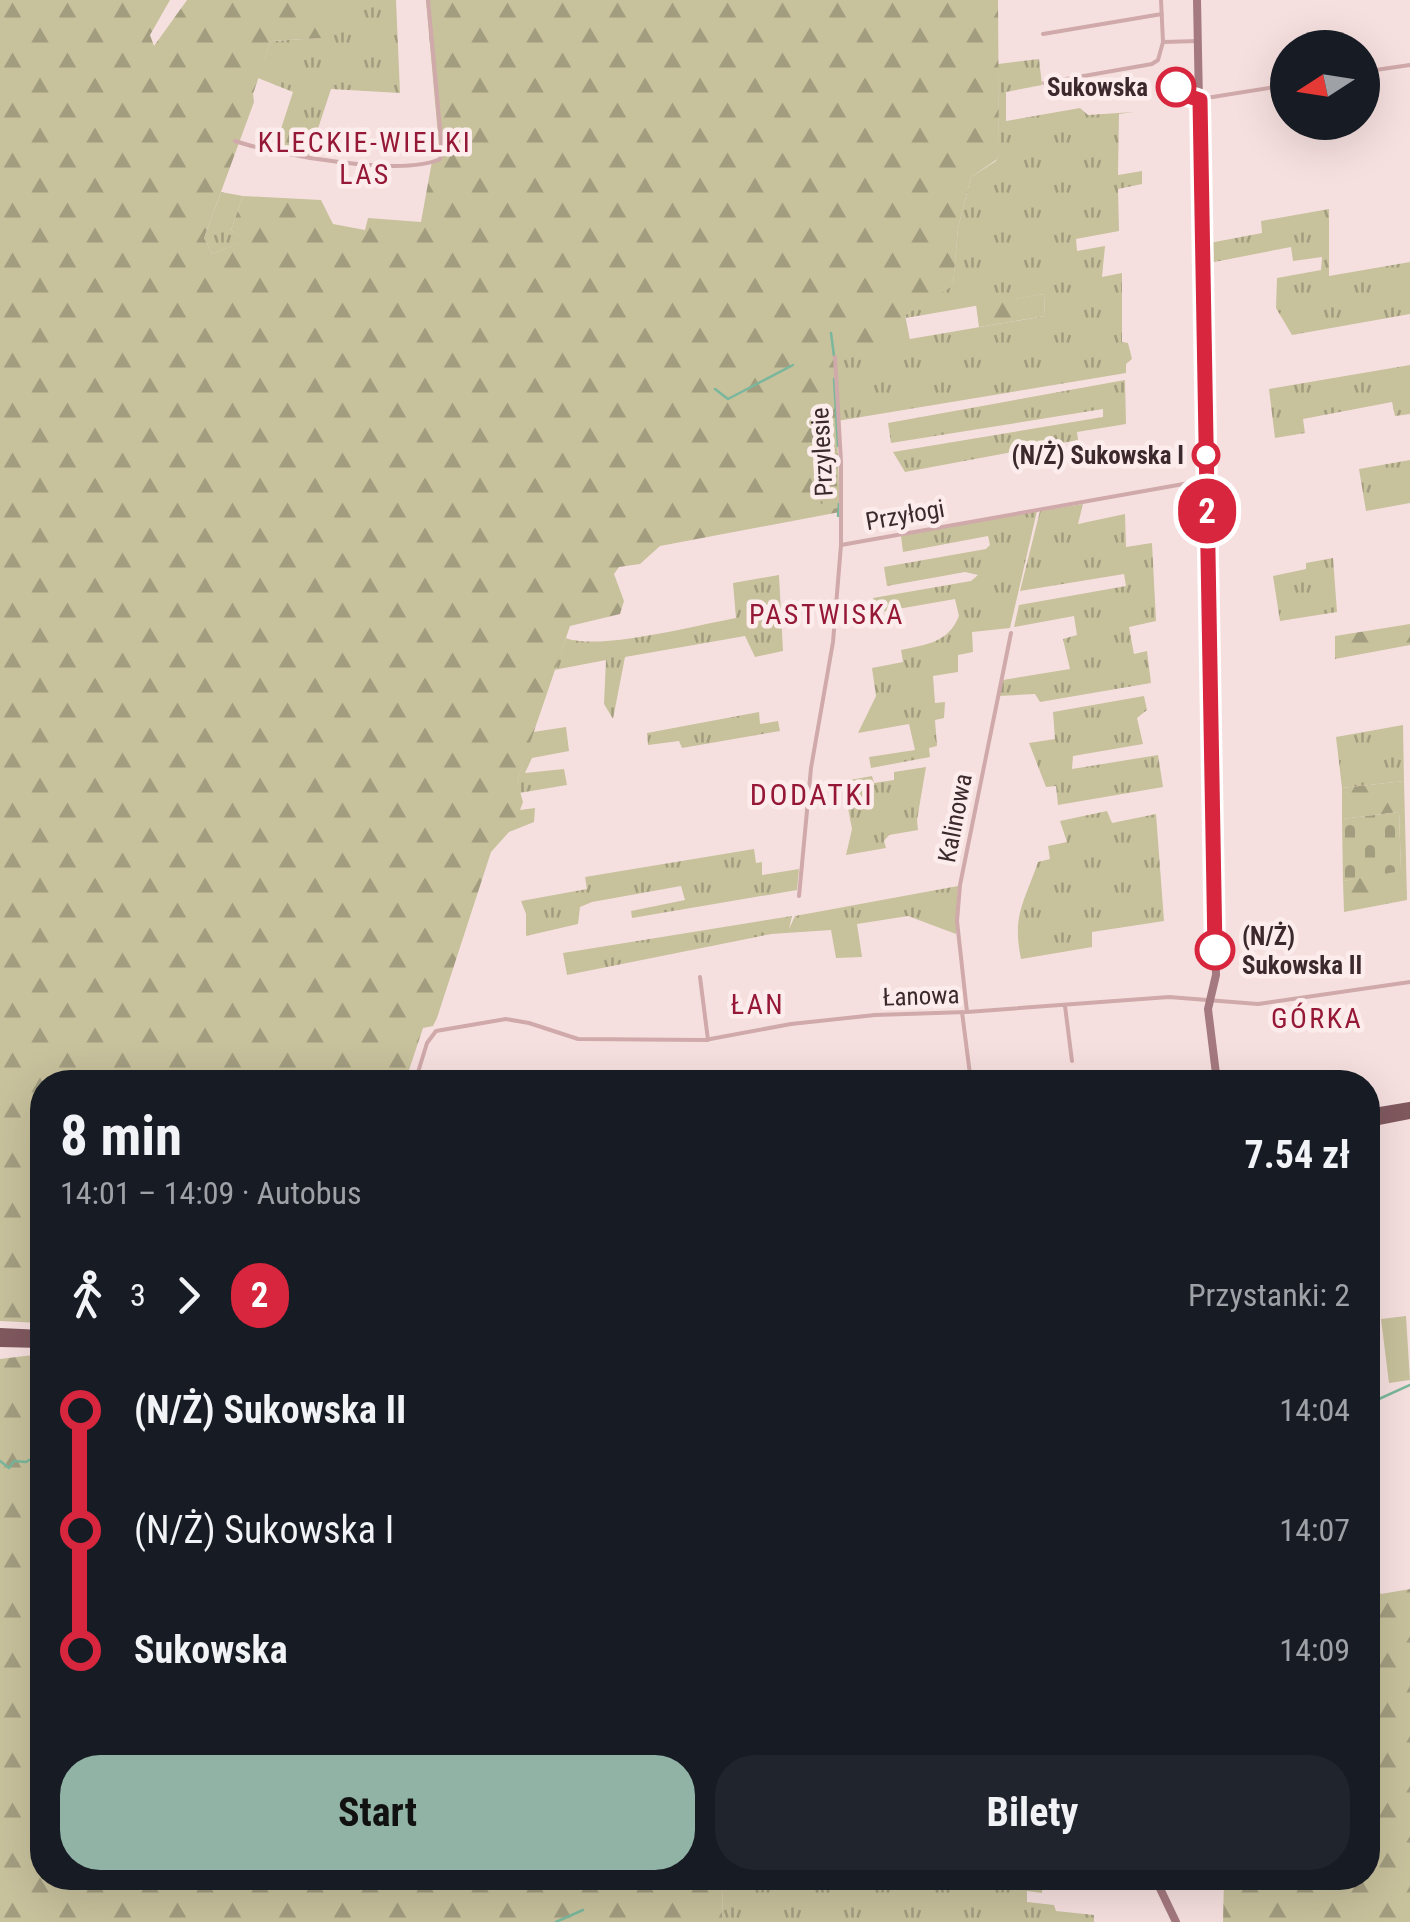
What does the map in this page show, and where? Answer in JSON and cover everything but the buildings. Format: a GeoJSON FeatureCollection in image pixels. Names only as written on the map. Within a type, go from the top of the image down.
{"type":"FeatureCollection","features":[{"type":"Feature","properties":{"kind":"main road"},"geometry":{"type":"LineString","coordinates":[[1380,1112],[1410,1106]]}},
{"type":"Feature","properties":{"kind":"main road"},"geometry":{"type":"LineString","coordinates":[[1380,1120],[1410,1114]]}},
{"type":"Feature","properties":{"kind":"main road"},"geometry":{"type":"LineString","coordinates":[[0,1334],[30,1334]]}},
{"type":"Feature","properties":{"kind":"main road"},"geometry":{"type":"LineString","coordinates":[[0,1342],[30,1343]]}},
{"type":"Feature","properties":{"kind":"street"},"geometry":{"type":"LineString","coordinates":[[235,142],[394,166],[440,159],[428,0]]}},
{"type":"Feature","properties":{"kind":"street"},"geometry":{"type":"LineString","coordinates":[[1044,83],[1158,60],[1163,42],[1162,0]]}},
{"type":"Feature","properties":{"kind":"street"},"geometry":{"type":"LineString","coordinates":[[1197,0],[1216,975],[1209,1020],[1216,1070]]}},
{"type":"Feature","properties":{"kind":"street"},"geometry":{"type":"LineString","coordinates":[[1044,34],[1162,14]]}},
{"type":"Feature","properties":{"kind":"street"},"geometry":{"type":"LineString","coordinates":[[1163,42],[1198,40]]}},
{"type":"Feature","properties":{"kind":"street"},"geometry":{"type":"LineString","coordinates":[[1380,69],[1410,64]]}},
{"type":"Feature","properties":{"kind":"street"},"geometry":{"type":"LineString","coordinates":[[1200,100],[1270,88]]}},
{"type":"Feature","properties":{"kind":"street","name":"Przylesie"},"geometry":{"type":"LineString","coordinates":[[835,357],[842,462],[841,545]]}},
{"type":"Feature","properties":{"kind":"street","name":"Przyłogi"},"geometry":{"type":"LineString","coordinates":[[798,896],[811,768],[834,642],[841,545],[1206,480]]}},
{"type":"Feature","properties":{"kind":"street","name":"Kalinowa"},"geometry":{"type":"LineString","coordinates":[[970,1070],[958,921],[960,885],[1011,633]]}},
{"type":"Feature","properties":{"kind":"street"},"geometry":{"type":"LineString","coordinates":[[700,976],[708,1040]]}},
{"type":"Feature","properties":{"kind":"street","name":"Łanowa"},"geometry":{"type":"LineString","coordinates":[[419,1070],[427,1043],[436,1032],[506,1020],[578,1039],[708,1040],[791,1024],[875,1015],[1169,996],[1258,1004],[1410,982]]}},
{"type":"Feature","properties":{"kind":"street"},"geometry":{"type":"LineString","coordinates":[[1065,1005],[1072,1061]]}},
{"type":"Feature","properties":{"kind":"street"},"geometry":{"type":"LineString","coordinates":[[1161,1890],[1176,1922]]}},
{"type":"Feature","properties":{"kind":"green space"},"geometry":{"type":"Polygon","coordinates":[[[0,0],[170,0],[150,35],[154,46],[187,0],[322,0],[322,38],[271,41],[253,94],[254,102],[204,238],[212,254],[245,241],[231,230],[243,196],[321,200],[333,224],[365,230],[368,218],[421,222],[432,161],[440,158],[426,0],[998,0],[999,154],[971,177],[958,228],[953,286],[905,315],[910,340],[834,353],[840,512],[660,546],[640,564],[619,567],[614,574],[624,601],[620,614],[570,626],[517,781],[523,802],[520,810],[535,808],[534,822],[509,832],[491,852],[437,1018],[433,1026],[423,1028],[409,1070],[30,1070],[30,1322],[0,1321],[0,0]]]}},
{"type":"Feature","properties":{"kind":"green space"},"geometry":{"type":"Polygon","coordinates":[[[322,0],[396,0],[400,93],[331,89],[309,156],[274,150],[293,92],[258,78],[271,41],[322,38],[322,0]]]}},
{"type":"Feature","properties":{"kind":"green space"},"geometry":{"type":"Polygon","coordinates":[[[1039,59],[1042,85],[1006,92],[1006,121],[1080,108],[1088,115],[1134,112],[1119,114],[1118,175],[1142,171],[1142,184],[1118,189],[1119,231],[1076,239],[1077,251],[1105,246],[1102,277],[1122,273],[1122,342],[1128,343],[1132,359],[1126,364],[1126,373],[837,421],[834,352],[1045,316],[1044,294],[906,318],[905,315],[953,285],[958,228],[971,177],[996,161],[999,153],[998,64],[1039,59]]]}},
{"type":"Feature","properties":{"kind":"green space"},"geometry":{"type":"Polygon","coordinates":[[[221,192],[243,196],[231,230],[246,241],[212,254],[204,238],[221,192]]]}},
{"type":"Feature","properties":{"kind":"green space"},"geometry":{"type":"Polygon","coordinates":[[[1329,209],[1329,276],[1410,262],[1410,314],[1292,335],[1276,308],[1277,278],[1321,270],[1322,257],[1293,261],[1291,247],[1204,264],[1204,244],[1262,233],[1261,221],[1329,209]]]}},
{"type":"Feature","properties":{"kind":"green space"},"geometry":{"type":"Polygon","coordinates":[[[1044,294],[1045,316],[979,327],[976,305],[1044,294]]]}},
{"type":"Feature","properties":{"kind":"green space"},"geometry":{"type":"Polygon","coordinates":[[[1410,365],[1410,414],[1395,416],[1392,402],[1303,419],[1305,433],[1275,438],[1269,389],[1410,365]]]}},
{"type":"Feature","properties":{"kind":"green space"},"geometry":{"type":"Polygon","coordinates":[[[1125,380],[1126,424],[1077,432],[1078,440],[905,472],[893,452],[1103,417],[1103,409],[891,443],[888,423],[1125,380]]]}},
{"type":"Feature","properties":{"kind":"green space"},"geometry":{"type":"Polygon","coordinates":[[[835,436],[838,508],[821,511],[818,438],[835,436]]]}},
{"type":"Feature","properties":{"kind":"green space"},"geometry":{"type":"Polygon","coordinates":[[[1410,460],[1410,503],[1366,511],[1359,469],[1410,460]]]}},
{"type":"Feature","properties":{"kind":"green space"},"geometry":{"type":"Polygon","coordinates":[[[1083,504],[1078,524],[1125,514],[1126,547],[1152,543],[1156,621],[1129,627],[1134,654],[1147,651],[1151,683],[1040,702],[1035,694],[999,696],[1003,680],[1070,669],[1063,639],[1077,635],[1074,616],[1014,627],[1019,605],[1126,586],[1124,574],[1020,591],[1040,511],[1083,504]]]}},
{"type":"Feature","properties":{"kind":"green space"},"geometry":{"type":"Polygon","coordinates":[[[1037,511],[1010,628],[972,632],[973,652],[958,655],[958,672],[933,676],[935,703],[945,702],[944,718],[935,720],[937,746],[929,748],[930,757],[871,768],[869,757],[915,750],[909,724],[858,733],[876,696],[872,668],[903,662],[901,650],[943,637],[959,616],[955,599],[875,613],[873,598],[971,581],[978,575],[965,572],[887,586],[884,567],[986,549],[990,545],[988,536],[903,552],[901,536],[1037,511]]]}},
{"type":"Feature","properties":{"kind":"green space"},"geometry":{"type":"Polygon","coordinates":[[[1333,558],[1337,612],[1280,621],[1273,576],[1333,558]]]}},
{"type":"Feature","properties":{"kind":"green space"},"geometry":{"type":"Polygon","coordinates":[[[779,575],[783,651],[755,657],[745,636],[625,657],[613,719],[604,704],[606,660],[554,670],[566,638],[624,639],[736,618],[733,583],[779,575]]]}},
{"type":"Feature","properties":{"kind":"green space"},"geometry":{"type":"Polygon","coordinates":[[[1410,624],[1410,645],[1335,659],[1335,636],[1410,624]]]}},
{"type":"Feature","properties":{"kind":"green space"},"geometry":{"type":"Polygon","coordinates":[[[1144,696],[1147,710],[1137,718],[1143,744],[1073,756],[1072,769],[1158,755],[1163,787],[1058,805],[1056,786],[1046,787],[1029,743],[1055,739],[1053,712],[1144,696]]]}},
{"type":"Feature","properties":{"kind":"green space"},"geometry":{"type":"Polygon","coordinates":[[[759,712],[760,724],[778,721],[780,731],[682,748],[679,741],[648,745],[647,733],[759,712]]]}},
{"type":"Feature","properties":{"kind":"green space"},"geometry":{"type":"Polygon","coordinates":[[[1403,725],[1404,781],[1342,788],[1336,737],[1403,725]]]}},
{"type":"Feature","properties":{"kind":"green space"},"geometry":{"type":"Polygon","coordinates":[[[566,727],[569,751],[532,758],[525,773],[564,769],[567,785],[519,793],[517,781],[533,732],[566,727]]]}},
{"type":"Feature","properties":{"kind":"green space"},"geometry":{"type":"Polygon","coordinates":[[[926,767],[918,830],[889,835],[884,841],[886,848],[846,855],[852,829],[848,808],[852,807],[850,780],[872,776],[874,783],[894,780],[894,772],[926,767]]]}},
{"type":"Feature","properties":{"kind":"green space"},"geometry":{"type":"Polygon","coordinates":[[[1404,781],[1407,900],[1344,912],[1343,881],[1401,870],[1399,812],[1342,819],[1342,788],[1404,781]]]}},
{"type":"Feature","properties":{"kind":"green space"},"geometry":{"type":"Polygon","coordinates":[[[1107,811],[1112,823],[1156,814],[1164,921],[1092,932],[1092,947],[1021,959],[1021,909],[1038,862],[1050,859],[1048,846],[1067,842],[1060,821],[1107,811]]]}},
{"type":"Feature","properties":{"kind":"green space"},"geometry":{"type":"Polygon","coordinates":[[[1399,812],[1401,871],[1343,881],[1342,819],[1399,812]]]}},
{"type":"Feature","properties":{"kind":"green space"},"geometry":{"type":"Polygon","coordinates":[[[754,849],[756,863],[762,862],[762,875],[799,869],[797,890],[632,918],[631,911],[685,900],[681,886],[592,902],[580,907],[578,924],[526,936],[526,914],[521,901],[587,889],[585,877],[754,849]]]}},
{"type":"Feature","properties":{"kind":"green space"},"geometry":{"type":"Polygon","coordinates":[[[958,886],[956,934],[908,916],[857,924],[862,957],[836,958],[831,930],[771,934],[567,975],[563,953],[792,916],[789,929],[795,916],[958,886]]]}},
{"type":"Feature","properties":{"kind":"green space"},"geometry":{"type":"Polygon","coordinates":[[[1406,1316],[1410,1380],[1389,1383],[1381,1319],[1406,1316]]]}},
{"type":"Feature","properties":{"kind":"green space"},"geometry":{"type":"Polygon","coordinates":[[[30,1355],[30,1890],[723,1890],[722,1922],[0,1922],[0,1359],[30,1355]]]}},
{"type":"Feature","properties":{"kind":"green space"},"geometry":{"type":"Polygon","coordinates":[[[1410,1589],[1410,1922],[1223,1922],[1224,1890],[1380,1890],[1380,1593],[1410,1589]]]}},
{"type":"Feature","properties":{"kind":"green space"},"geometry":{"type":"Polygon","coordinates":[[[723,1890],[1042,1890],[1027,1891],[1027,1902],[1054,1905],[1056,1911],[1094,1915],[1094,1922],[722,1922],[723,1890]]]}},
{"type":"Feature","properties":{"kind":"waterway"},"geometry":{"type":"LineString","coordinates":[[831,333],[834,356]]}},
{"type":"Feature","properties":{"kind":"waterway"},"geometry":{"type":"LineString","coordinates":[[715,389],[728,399],[793,365]]}},
{"type":"Feature","properties":{"kind":"waterway"},"geometry":{"type":"LineString","coordinates":[[834,379],[838,446]]}},
{"type":"Feature","properties":{"kind":"waterway"},"geometry":{"type":"LineString","coordinates":[[838,516],[839,504]]}},
{"type":"Feature","properties":{"kind":"waterway"},"geometry":{"type":"LineString","coordinates":[[1380,1399],[1410,1385]]}},
{"type":"Feature","properties":{"kind":"waterway"},"geometry":{"type":"LineString","coordinates":[[0,1461],[9,1468],[14,1461],[30,1460]]}},
{"type":"Feature","properties":{"kind":"waterway"},"geometry":{"type":"LineString","coordinates":[[556,1922],[583,1910]]}},
{"type":"Feature","properties":{"kind":"bus line","name":"2"},"geometry":{"type":"LineString","coordinates":[[1176,87],[1182,94],[1200,100],[1215,950]]}},
{"type":"Feature","properties":{"kind":"place","name":"Sukowska"},"geometry":{"type":"Point","coordinates":[1176,87]}},
{"type":"Feature","properties":{"kind":"place","name":"(N/Ż) Sukowska I"},"geometry":{"type":"Point","coordinates":[1206,455]}},
{"type":"Feature","properties":{"kind":"place","name":"(N/Ż) Sukowska II"},"geometry":{"type":"Point","coordinates":[1215,950]}},
{"type":"Feature","properties":{"kind":"district","name":"KLECKIE-WIELKI LAS"},"geometry":{"type":"Point","coordinates":[365,158]}},
{"type":"Feature","properties":{"kind":"district","name":"PASTWISKA"},"geometry":{"type":"Point","coordinates":[827,614]}},
{"type":"Feature","properties":{"kind":"district","name":"DODATKI"},"geometry":{"type":"Point","coordinates":[812,794]}},
{"type":"Feature","properties":{"kind":"district","name":"ŁAN"},"geometry":{"type":"Point","coordinates":[758,1004]}},
{"type":"Feature","properties":{"kind":"district","name":"GÓRKA"},"geometry":{"type":"Point","coordinates":[1317,1018]}}]}
